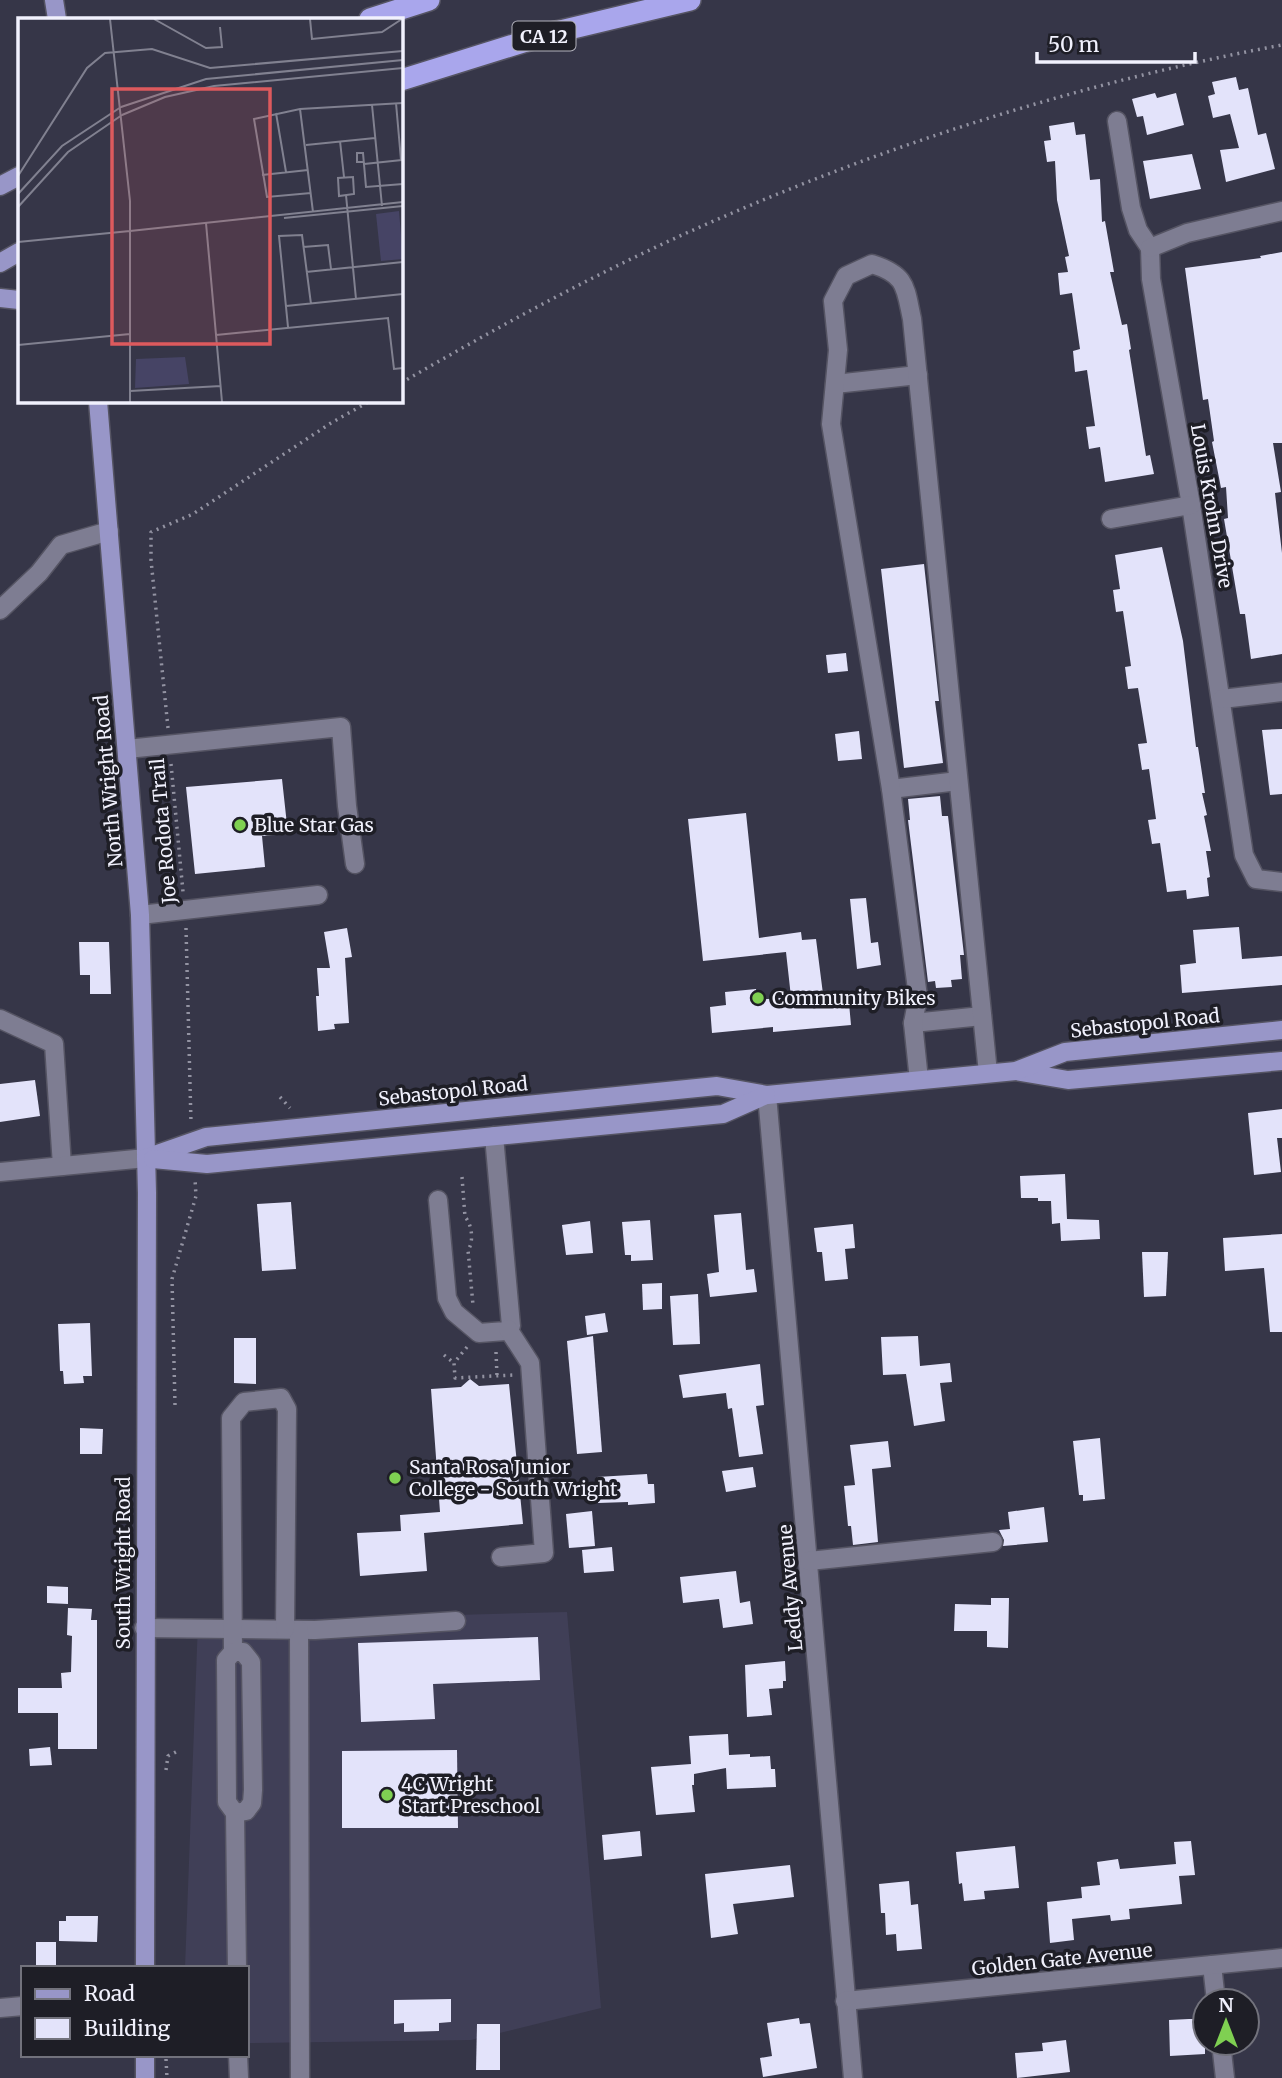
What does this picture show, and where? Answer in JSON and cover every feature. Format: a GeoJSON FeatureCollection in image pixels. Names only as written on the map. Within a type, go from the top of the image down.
{"type":"FeatureCollection","features":[{"type":"Feature","properties":{"kind":"highway"},"geometry":{"type":"LineString","coordinates":[[373,18],[429,0]]}},
{"type":"Feature","properties":{"kind":"highway","name":"CA 12"},"geometry":{"type":"LineString","coordinates":[[402,80],[552,33],[690,0]]}},
{"type":"Feature","properties":{"kind":"main road"},"geometry":{"type":"LineString","coordinates":[[54,0],[57,18]]}},
{"type":"Feature","properties":{"kind":"main road"},"geometry":{"type":"LineString","coordinates":[[0,186],[18,177]]}},
{"type":"Feature","properties":{"kind":"main road"},"geometry":{"type":"LineString","coordinates":[[0,263],[18,253]]}},
{"type":"Feature","properties":{"kind":"main road"},"geometry":{"type":"LineString","coordinates":[[0,298],[18,300]]}},
{"type":"Feature","properties":{"kind":"main road","name":"North Wright Road"},"geometry":{"type":"LineString","coordinates":[[98,402],[140,915],[146,1158]]}},
{"type":"Feature","properties":{"kind":"main road","name":"Sebastopol Road"},"geometry":{"type":"LineString","coordinates":[[146,1158],[206,1137],[717,1087],[767,1095],[919,1080],[1016,1070],[1065,1052],[1282,1030]]}},
{"type":"Feature","properties":{"kind":"main road","name":"Sebastopol Road"},"geometry":{"type":"LineString","coordinates":[[1016,1070],[1068,1080],[1282,1061]]}},
{"type":"Feature","properties":{"kind":"main road","name":"Sebastopol Road"},"geometry":{"type":"LineString","coordinates":[[146,1158],[207,1164],[723,1114],[767,1095]]}},
{"type":"Feature","properties":{"kind":"main road","name":"South Wright Road"},"geometry":{"type":"LineString","coordinates":[[145,1966],[146,1158]]}},
{"type":"Feature","properties":{"kind":"main road"},"geometry":{"type":"LineString","coordinates":[[145,2057],[145,2078]]}},
{"type":"Feature","properties":{"kind":"street"},"geometry":{"type":"LineString","coordinates":[[1116,121],[1131,208],[1138,230],[1150,248],[1187,233],[1282,211]]}},
{"type":"Feature","properties":{"kind":"street","name":"Louis Krohn Drive"},"geometry":{"type":"LineString","coordinates":[[1150,248],[1151,279],[1191,505],[1244,855],[1256,879],[1282,882]]}},
{"type":"Feature","properties":{"kind":"street"},"geometry":{"type":"LineString","coordinates":[[919,1080],[913,1023],[918,997],[891,789],[831,424],[838,350],[833,301],[846,276],[872,264],[892,270],[905,287],[912,319],[988,1073]]}},
{"type":"Feature","properties":{"kind":"street"},"geometry":{"type":"LineString","coordinates":[[835,384],[918,374]]}},
{"type":"Feature","properties":{"kind":"street"},"geometry":{"type":"LineString","coordinates":[[1111,519],[1191,505]]}},
{"type":"Feature","properties":{"kind":"street"},"geometry":{"type":"LineString","coordinates":[[0,610],[39,573],[61,545],[109,531]]}},
{"type":"Feature","properties":{"kind":"street"},"geometry":{"type":"LineString","coordinates":[[1222,699],[1282,692]]}},
{"type":"Feature","properties":{"kind":"street"},"geometry":{"type":"LineString","coordinates":[[127,749],[341,727],[355,864]]}},
{"type":"Feature","properties":{"kind":"street"},"geometry":{"type":"LineString","coordinates":[[891,789],[958,782]]}},
{"type":"Feature","properties":{"kind":"street"},"geometry":{"type":"LineString","coordinates":[[140,915],[318,895]]}},
{"type":"Feature","properties":{"kind":"street"},"geometry":{"type":"LineString","coordinates":[[913,1023],[982,1016]]}},
{"type":"Feature","properties":{"kind":"street"},"geometry":{"type":"LineString","coordinates":[[0,1019],[54,1044],[62,1166]]}},
{"type":"Feature","properties":{"kind":"street","name":"Leddy Avenue"},"geometry":{"type":"LineString","coordinates":[[767,1095],[853,2078]]}},
{"type":"Feature","properties":{"kind":"street"},"geometry":{"type":"LineString","coordinates":[[438,1200],[447,1298],[454,1311],[479,1334],[508,1329],[511,1326],[494,1136]]}},
{"type":"Feature","properties":{"kind":"street","name":"Sebastopol Road"},"geometry":{"type":"LineString","coordinates":[[0,1172],[146,1158]]}},
{"type":"Feature","properties":{"kind":"street"},"geometry":{"type":"LineString","coordinates":[[501,1557],[544,1553],[530,1363],[508,1329]]}},
{"type":"Feature","properties":{"kind":"street"},"geometry":{"type":"LineString","coordinates":[[237,1966],[235,1813],[227,1802],[226,1660],[233,1652],[231,1418],[244,1402],[281,1398],[287,1409],[300,2078]]}},
{"type":"Feature","properties":{"kind":"street"},"geometry":{"type":"LineString","coordinates":[[808,1560],[993,1542]]}},
{"type":"Feature","properties":{"kind":"street"},"geometry":{"type":"LineString","coordinates":[[144,1628],[292,1630],[456,1621]]}},
{"type":"Feature","properties":{"kind":"street"},"geometry":{"type":"LineString","coordinates":[[233,1652],[243,1652],[251,1662],[253,1739],[252,1803],[246,1811],[235,1813]]}},
{"type":"Feature","properties":{"kind":"street","name":"Golden Gate Avenue"},"geometry":{"type":"LineString","coordinates":[[845,2001],[1282,1958]]}},
{"type":"Feature","properties":{"kind":"street"},"geometry":{"type":"LineString","coordinates":[[1212,1965],[1214,1987]]}},
{"type":"Feature","properties":{"kind":"street"},"geometry":{"type":"LineString","coordinates":[[0,2008],[21,2006]]}},
{"type":"Feature","properties":{"kind":"street"},"geometry":{"type":"LineString","coordinates":[[238,2057],[239,2078]]}},
{"type":"Feature","properties":{"kind":"street"},"geometry":{"type":"LineString","coordinates":[[1223,2057],[1225,2078]]}},
{"type":"Feature","properties":{"kind":"path"},"geometry":{"type":"LineString","coordinates":[[402,382],[506,323],[640,255],[717,219],[819,178],[949,130],[1039,103],[1150,74],[1282,46]]}},
{"type":"Feature","properties":{"kind":"path","name":"Joe Rodota Trail"},"geometry":{"type":"LineString","coordinates":[[190,1100],[185,911],[151,560],[151,532],[194,514],[331,423],[368,402]]}},
{"type":"Feature","properties":{"kind":"path"},"geometry":{"type":"LineString","coordinates":[[462,1177],[465,1217],[470,1222],[471,1246],[468,1250],[473,1305]]}},
{"type":"Feature","properties":{"kind":"path"},"geometry":{"type":"LineString","coordinates":[[175,1405],[172,1279],[196,1196]]}},
{"type":"Feature","properties":{"kind":"path"},"geometry":{"type":"LineString","coordinates":[[495,1352],[497,1376]]}},
{"type":"Feature","properties":{"kind":"path"},"geometry":{"type":"LineString","coordinates":[[444,1355],[454,1363]]}},
{"type":"Feature","properties":{"kind":"path"},"geometry":{"type":"LineString","coordinates":[[460,1356],[454,1363],[455,1378],[516,1374],[517,1384]]}},
{"type":"Feature","properties":{"kind":"path"},"geometry":{"type":"LineString","coordinates":[[166,2057],[167,2078]]}},
{"type":"Feature","properties":{"kind":"shaded area","name":"4C Wright Start Preschool"},"geometry":{"type":"Polygon","coordinates":[[[567,1612],[601,2008],[471,2040],[248,2043],[248,1966],[185,1966],[198,1622],[567,1612]]]}},
{"type":"Feature","properties":{"kind":"building"},"geometry":{"type":"Polygon","coordinates":[[[1236,77],[1239,90],[1248,88],[1258,135],[1266,133],[1275,169],[1226,182],[1220,150],[1239,148],[1230,114],[1213,118],[1208,96],[1215,94],[1212,82],[1236,77]]]}},
{"type":"Feature","properties":{"kind":"building"},"geometry":{"type":"Polygon","coordinates":[[[1155,93],[1157,98],[1176,93],[1184,125],[1147,135],[1143,116],[1137,117],[1132,99],[1155,93]]]}},
{"type":"Feature","properties":{"kind":"building"},"geometry":{"type":"Polygon","coordinates":[[[1074,122],[1076,135],[1085,134],[1090,180],[1100,179],[1102,222],[1105,221],[1114,272],[1110,272],[1122,325],[1127,324],[1146,456],[1150,455],[1154,474],[1105,482],[1100,447],[1089,449],[1086,427],[1095,426],[1087,370],[1075,372],[1073,351],[1080,349],[1072,293],[1060,295],[1058,273],[1068,272],[1065,257],[1069,256],[1057,200],[1055,161],[1047,162],[1044,141],[1051,140],[1049,126],[1074,122]]]}},
{"type":"Feature","properties":{"kind":"building"},"geometry":{"type":"Polygon","coordinates":[[[1192,154],[1201,189],[1150,199],[1143,161],[1192,154]]]}},
{"type":"Feature","properties":{"kind":"building"},"geometry":{"type":"Polygon","coordinates":[[[1282,252],[1282,443],[1273,443],[1281,492],[1275,493],[1282,553],[1282,654],[1251,659],[1245,614],[1240,614],[1224,519],[1228,518],[1226,487],[1221,488],[1212,442],[1208,399],[1203,400],[1185,268],[1261,258],[1260,256],[1282,252]]]}},
{"type":"Feature","properties":{"kind":"building"},"geometry":{"type":"Polygon","coordinates":[[[1162,547],[1183,641],[1196,747],[1205,793],[1202,793],[1207,815],[1204,816],[1211,851],[1206,851],[1210,877],[1207,878],[1209,896],[1187,899],[1186,890],[1167,892],[1160,843],[1152,844],[1148,820],[1156,819],[1149,769],[1142,770],[1138,744],[1147,743],[1138,688],[1128,689],[1125,667],[1131,666],[1123,611],[1116,612],[1113,590],[1120,589],[1115,555],[1162,547]]]}},
{"type":"Feature","properties":{"kind":"building"},"geometry":{"type":"Polygon","coordinates":[[[924,564],[943,763],[904,768],[881,569],[924,564]]]}},
{"type":"Feature","properties":{"kind":"building"},"geometry":{"type":"Polygon","coordinates":[[[846,653],[848,671],[828,673],[826,655],[846,653]]]}},
{"type":"Feature","properties":{"kind":"building"},"geometry":{"type":"Polygon","coordinates":[[[1282,729],[1282,794],[1270,795],[1262,730],[1282,729]]]}},
{"type":"Feature","properties":{"kind":"building"},"geometry":{"type":"Polygon","coordinates":[[[859,731],[862,759],[838,761],[835,734],[859,731]]]}},
{"type":"Feature","properties":{"kind":"building"},"geometry":{"type":"Polygon","coordinates":[[[282,779],[288,834],[262,836],[265,867],[195,874],[186,787],[282,779]]]}},
{"type":"Feature","properties":{"kind":"building"},"geometry":{"type":"Polygon","coordinates":[[[940,796],[942,816],[948,816],[964,955],[960,955],[962,979],[951,980],[952,987],[936,988],[935,981],[928,982],[908,820],[908,799],[940,796]]]}},
{"type":"Feature","properties":{"kind":"building"},"geometry":{"type":"Polygon","coordinates":[[[746,813],[759,938],[801,932],[802,940],[816,939],[823,994],[848,992],[851,1025],[773,1032],[773,1027],[712,1033],[710,1007],[726,1005],[725,992],[756,989],[757,1000],[791,997],[786,952],[703,961],[688,819],[746,813]]]}},
{"type":"Feature","properties":{"kind":"building"},"geometry":{"type":"Polygon","coordinates":[[[866,898],[871,943],[878,942],[881,965],[857,969],[850,899],[866,898]]]}},
{"type":"Feature","properties":{"kind":"building"},"geometry":{"type":"Polygon","coordinates":[[[1239,927],[1242,959],[1282,956],[1282,985],[1182,993],[1180,965],[1196,963],[1193,930],[1239,927]]]}},
{"type":"Feature","properties":{"kind":"building"},"geometry":{"type":"Polygon","coordinates":[[[347,928],[352,957],[345,958],[349,1023],[334,1024],[335,1029],[318,1031],[317,968],[330,968],[324,932],[347,928]]]}},
{"type":"Feature","properties":{"kind":"building"},"geometry":{"type":"Polygon","coordinates":[[[79,942],[109,942],[111,994],[90,994],[90,975],[80,975],[79,942]]]}},
{"type":"Feature","properties":{"kind":"building"},"geometry":{"type":"Polygon","coordinates":[[[35,1080],[40,1116],[0,1122],[0,1084],[35,1080]]]}},
{"type":"Feature","properties":{"kind":"building"},"geometry":{"type":"Polygon","coordinates":[[[1282,1109],[1282,1138],[1277,1138],[1281,1172],[1254,1175],[1248,1113],[1282,1109]]]}},
{"type":"Feature","properties":{"kind":"building"},"geometry":{"type":"Polygon","coordinates":[[[1065,1174],[1067,1219],[1099,1220],[1100,1239],[1061,1241],[1060,1223],[1052,1224],[1051,1201],[1021,1198],[1020,1176],[1065,1174]]]}},
{"type":"Feature","properties":{"kind":"building"},"geometry":{"type":"Polygon","coordinates":[[[291,1202],[296,1269],[262,1271],[257,1204],[291,1202]]]}},
{"type":"Feature","properties":{"kind":"building"},"geometry":{"type":"Polygon","coordinates":[[[741,1213],[746,1270],[754,1269],[757,1292],[710,1297],[707,1274],[719,1272],[714,1215],[741,1213]]]}},
{"type":"Feature","properties":{"kind":"building"},"geometry":{"type":"Polygon","coordinates":[[[650,1220],[653,1260],[631,1261],[631,1255],[625,1255],[622,1222],[650,1220]]]}},
{"type":"Feature","properties":{"kind":"building"},"geometry":{"type":"Polygon","coordinates":[[[590,1221],[593,1253],[566,1255],[562,1225],[590,1221]]]}},
{"type":"Feature","properties":{"kind":"building"},"geometry":{"type":"Polygon","coordinates":[[[853,1224],[855,1248],[845,1249],[848,1279],[825,1281],[822,1252],[817,1252],[814,1228],[853,1224]]]}},
{"type":"Feature","properties":{"kind":"building"},"geometry":{"type":"Polygon","coordinates":[[[1282,1234],[1282,1332],[1270,1332],[1264,1268],[1225,1271],[1223,1238],[1282,1234]]]}},
{"type":"Feature","properties":{"kind":"building"},"geometry":{"type":"Polygon","coordinates":[[[1142,1252],[1168,1252],[1166,1296],[1144,1297],[1142,1252]]]}},
{"type":"Feature","properties":{"kind":"building"},"geometry":{"type":"Polygon","coordinates":[[[662,1283],[662,1309],[643,1310],[642,1284],[662,1283]]]}},
{"type":"Feature","properties":{"kind":"building"},"geometry":{"type":"Polygon","coordinates":[[[698,1294],[700,1344],[673,1345],[670,1296],[698,1294]]]}},
{"type":"Feature","properties":{"kind":"building"},"geometry":{"type":"Polygon","coordinates":[[[605,1313],[608,1332],[587,1335],[585,1316],[605,1313]]]}},
{"type":"Feature","properties":{"kind":"building"},"geometry":{"type":"Polygon","coordinates":[[[90,1323],[92,1376],[83,1376],[84,1383],[64,1384],[63,1371],[60,1371],[58,1324],[90,1323]]]}},
{"type":"Feature","properties":{"kind":"building"},"geometry":{"type":"Polygon","coordinates":[[[593,1336],[602,1452],[577,1454],[567,1341],[593,1336]]]}},
{"type":"Feature","properties":{"kind":"building"},"geometry":{"type":"Polygon","coordinates":[[[918,1336],[920,1366],[950,1363],[952,1382],[940,1383],[945,1421],[914,1426],[906,1374],[883,1375],[881,1337],[918,1336]]]}},
{"type":"Feature","properties":{"kind":"building"},"geometry":{"type":"Polygon","coordinates":[[[234,1338],[256,1338],[256,1384],[234,1383],[234,1338]]]}},
{"type":"Feature","properties":{"kind":"building"},"geometry":{"type":"Polygon","coordinates":[[[760,1364],[764,1405],[756,1406],[763,1454],[739,1457],[732,1408],[728,1409],[726,1393],[683,1398],[679,1375],[760,1364]]]}},
{"type":"Feature","properties":{"kind":"building"},"geometry":{"type":"Polygon","coordinates":[[[470,1379],[479,1386],[509,1384],[523,1524],[424,1533],[427,1571],[360,1576],[357,1533],[401,1531],[400,1515],[440,1512],[431,1389],[461,1387],[470,1379]]]}},
{"type":"Feature","properties":{"kind":"building"},"geometry":{"type":"Polygon","coordinates":[[[80,1428],[103,1429],[102,1454],[80,1454],[80,1428]]]}},
{"type":"Feature","properties":{"kind":"building"},"geometry":{"type":"Polygon","coordinates":[[[1100,1438],[1105,1499],[1083,1501],[1083,1495],[1079,1495],[1073,1441],[1100,1438]]]}},
{"type":"Feature","properties":{"kind":"building"},"geometry":{"type":"Polygon","coordinates":[[[888,1441],[891,1467],[872,1469],[878,1542],[853,1545],[844,1486],[855,1485],[850,1445],[888,1441]]]}},
{"type":"Feature","properties":{"kind":"building"},"geometry":{"type":"Polygon","coordinates":[[[753,1467],[756,1487],[726,1492],[722,1471],[753,1467]]]}},
{"type":"Feature","properties":{"kind":"building"},"geometry":{"type":"Polygon","coordinates":[[[647,1474],[648,1484],[654,1484],[655,1503],[598,1503],[597,1477],[647,1474]]]}},
{"type":"Feature","properties":{"kind":"building"},"geometry":{"type":"Polygon","coordinates":[[[1044,1507],[1048,1542],[1003,1546],[1004,1540],[999,1530],[1010,1529],[1008,1512],[1044,1507]]]}},
{"type":"Feature","properties":{"kind":"building"},"geometry":{"type":"Polygon","coordinates":[[[592,1511],[595,1546],[569,1548],[566,1514],[592,1511]]]}},
{"type":"Feature","properties":{"kind":"building"},"geometry":{"type":"Polygon","coordinates":[[[612,1547],[614,1571],[584,1573],[582,1550],[612,1547]]]}},
{"type":"Feature","properties":{"kind":"building"},"geometry":{"type":"Polygon","coordinates":[[[736,1571],[740,1603],[750,1601],[753,1624],[723,1628],[719,1599],[683,1603],[680,1577],[736,1571]]]}},
{"type":"Feature","properties":{"kind":"building"},"geometry":{"type":"Polygon","coordinates":[[[47,1586],[68,1587],[68,1604],[47,1603],[47,1586]]]}},
{"type":"Feature","properties":{"kind":"building"},"geometry":{"type":"Polygon","coordinates":[[[991,1598],[1009,1598],[1008,1648],[987,1647],[987,1631],[954,1631],[955,1604],[991,1605],[991,1598]]]}},
{"type":"Feature","properties":{"kind":"building"},"geometry":{"type":"Polygon","coordinates":[[[68,1608],[92,1609],[91,1620],[97,1620],[97,1749],[58,1749],[58,1713],[18,1713],[18,1688],[62,1688],[61,1673],[71,1672],[72,1636],[67,1635],[68,1608]]]}},
{"type":"Feature","properties":{"kind":"building"},"geometry":{"type":"Polygon","coordinates":[[[538,1637],[540,1680],[433,1684],[435,1719],[361,1722],[358,1643],[538,1637]]]}},
{"type":"Feature","properties":{"kind":"building"},"geometry":{"type":"Polygon","coordinates":[[[785,1661],[786,1681],[783,1681],[783,1688],[769,1689],[772,1715],[747,1717],[745,1665],[785,1661]]]}},
{"type":"Feature","properties":{"kind":"building"},"geometry":{"type":"Polygon","coordinates":[[[728,1734],[729,1755],[770,1756],[771,1769],[775,1769],[776,1787],[727,1789],[726,1768],[694,1774],[692,1785],[695,1812],[656,1815],[651,1767],[691,1764],[689,1736],[728,1734]]]}},
{"type":"Feature","properties":{"kind":"building"},"geometry":{"type":"Polygon","coordinates":[[[50,1747],[52,1765],[30,1766],[29,1749],[50,1747]]]}},
{"type":"Feature","properties":{"kind":"building"},"geometry":{"type":"Polygon","coordinates":[[[457,1750],[458,1828],[342,1828],[342,1751],[457,1750]]]}},
{"type":"Feature","properties":{"kind":"building"},"geometry":{"type":"Polygon","coordinates":[[[640,1831],[642,1856],[604,1860],[602,1835],[640,1831]]]}},
{"type":"Feature","properties":{"kind":"building"},"geometry":{"type":"Polygon","coordinates":[[[1191,1841],[1195,1875],[1179,1876],[1182,1904],[1129,1909],[1130,1919],[1111,1921],[1110,1915],[1072,1919],[1074,1940],[1050,1943],[1047,1902],[1082,1898],[1081,1887],[1100,1885],[1097,1862],[1118,1859],[1120,1869],[1176,1864],[1174,1842],[1191,1841]]]}},
{"type":"Feature","properties":{"kind":"building"},"geometry":{"type":"Polygon","coordinates":[[[1015,1846],[1019,1888],[984,1891],[985,1899],[964,1901],[962,1883],[959,1884],[956,1852],[1015,1846]]]}},
{"type":"Feature","properties":{"kind":"building"},"geometry":{"type":"Polygon","coordinates":[[[790,1865],[794,1897],[733,1904],[738,1934],[711,1938],[705,1874],[790,1865]]]}},
{"type":"Feature","properties":{"kind":"building"},"geometry":{"type":"Polygon","coordinates":[[[909,1881],[911,1905],[918,1904],[922,1949],[897,1951],[896,1934],[886,1935],[879,1884],[909,1881]]]}},
{"type":"Feature","properties":{"kind":"building"},"geometry":{"type":"Polygon","coordinates":[[[66,1916],[98,1916],[97,1942],[59,1941],[59,1921],[66,1921],[66,1916]]]}},
{"type":"Feature","properties":{"kind":"building"},"geometry":{"type":"Polygon","coordinates":[[[36,1942],[56,1942],[56,1965],[36,1965],[36,1942]]]}},
{"type":"Feature","properties":{"kind":"building"},"geometry":{"type":"Polygon","coordinates":[[[451,1999],[451,2022],[439,2023],[439,2031],[404,2032],[404,2023],[394,2024],[394,2000],[451,1999]]]}},
{"type":"Feature","properties":{"kind":"building"},"geometry":{"type":"Polygon","coordinates":[[[799,2018],[800,2024],[810,2023],[817,2068],[763,2077],[760,2058],[772,2056],[767,2023],[799,2018]]]}},
{"type":"Feature","properties":{"kind":"building"},"geometry":{"type":"Polygon","coordinates":[[[1191,2019],[1191,2055],[1170,2056],[1169,2020],[1191,2019]]]}},
{"type":"Feature","properties":{"kind":"building"},"geometry":{"type":"Polygon","coordinates":[[[477,2024],[500,2024],[500,2070],[476,2070],[477,2024]]]}},
{"type":"Feature","properties":{"kind":"building"},"geometry":{"type":"Polygon","coordinates":[[[1066,2040],[1070,2072],[1017,2078],[1015,2053],[1043,2051],[1042,2043],[1066,2040]]]}},
{"type":"Feature","properties":{"kind":"place","name":"Blue Star Gas"},"geometry":{"type":"Point","coordinates":[240,825]}},
{"type":"Feature","properties":{"kind":"place","name":"Community Bikes"},"geometry":{"type":"Point","coordinates":[758,998]}},
{"type":"Feature","properties":{"kind":"place","name":"Santa Rosa Junior College - South Wright"},"geometry":{"type":"Point","coordinates":[395,1478]}},
{"type":"Feature","properties":{"kind":"place","name":"4C Wright Start Preschool"},"geometry":{"type":"Point","coordinates":[387,1795]}}]}
